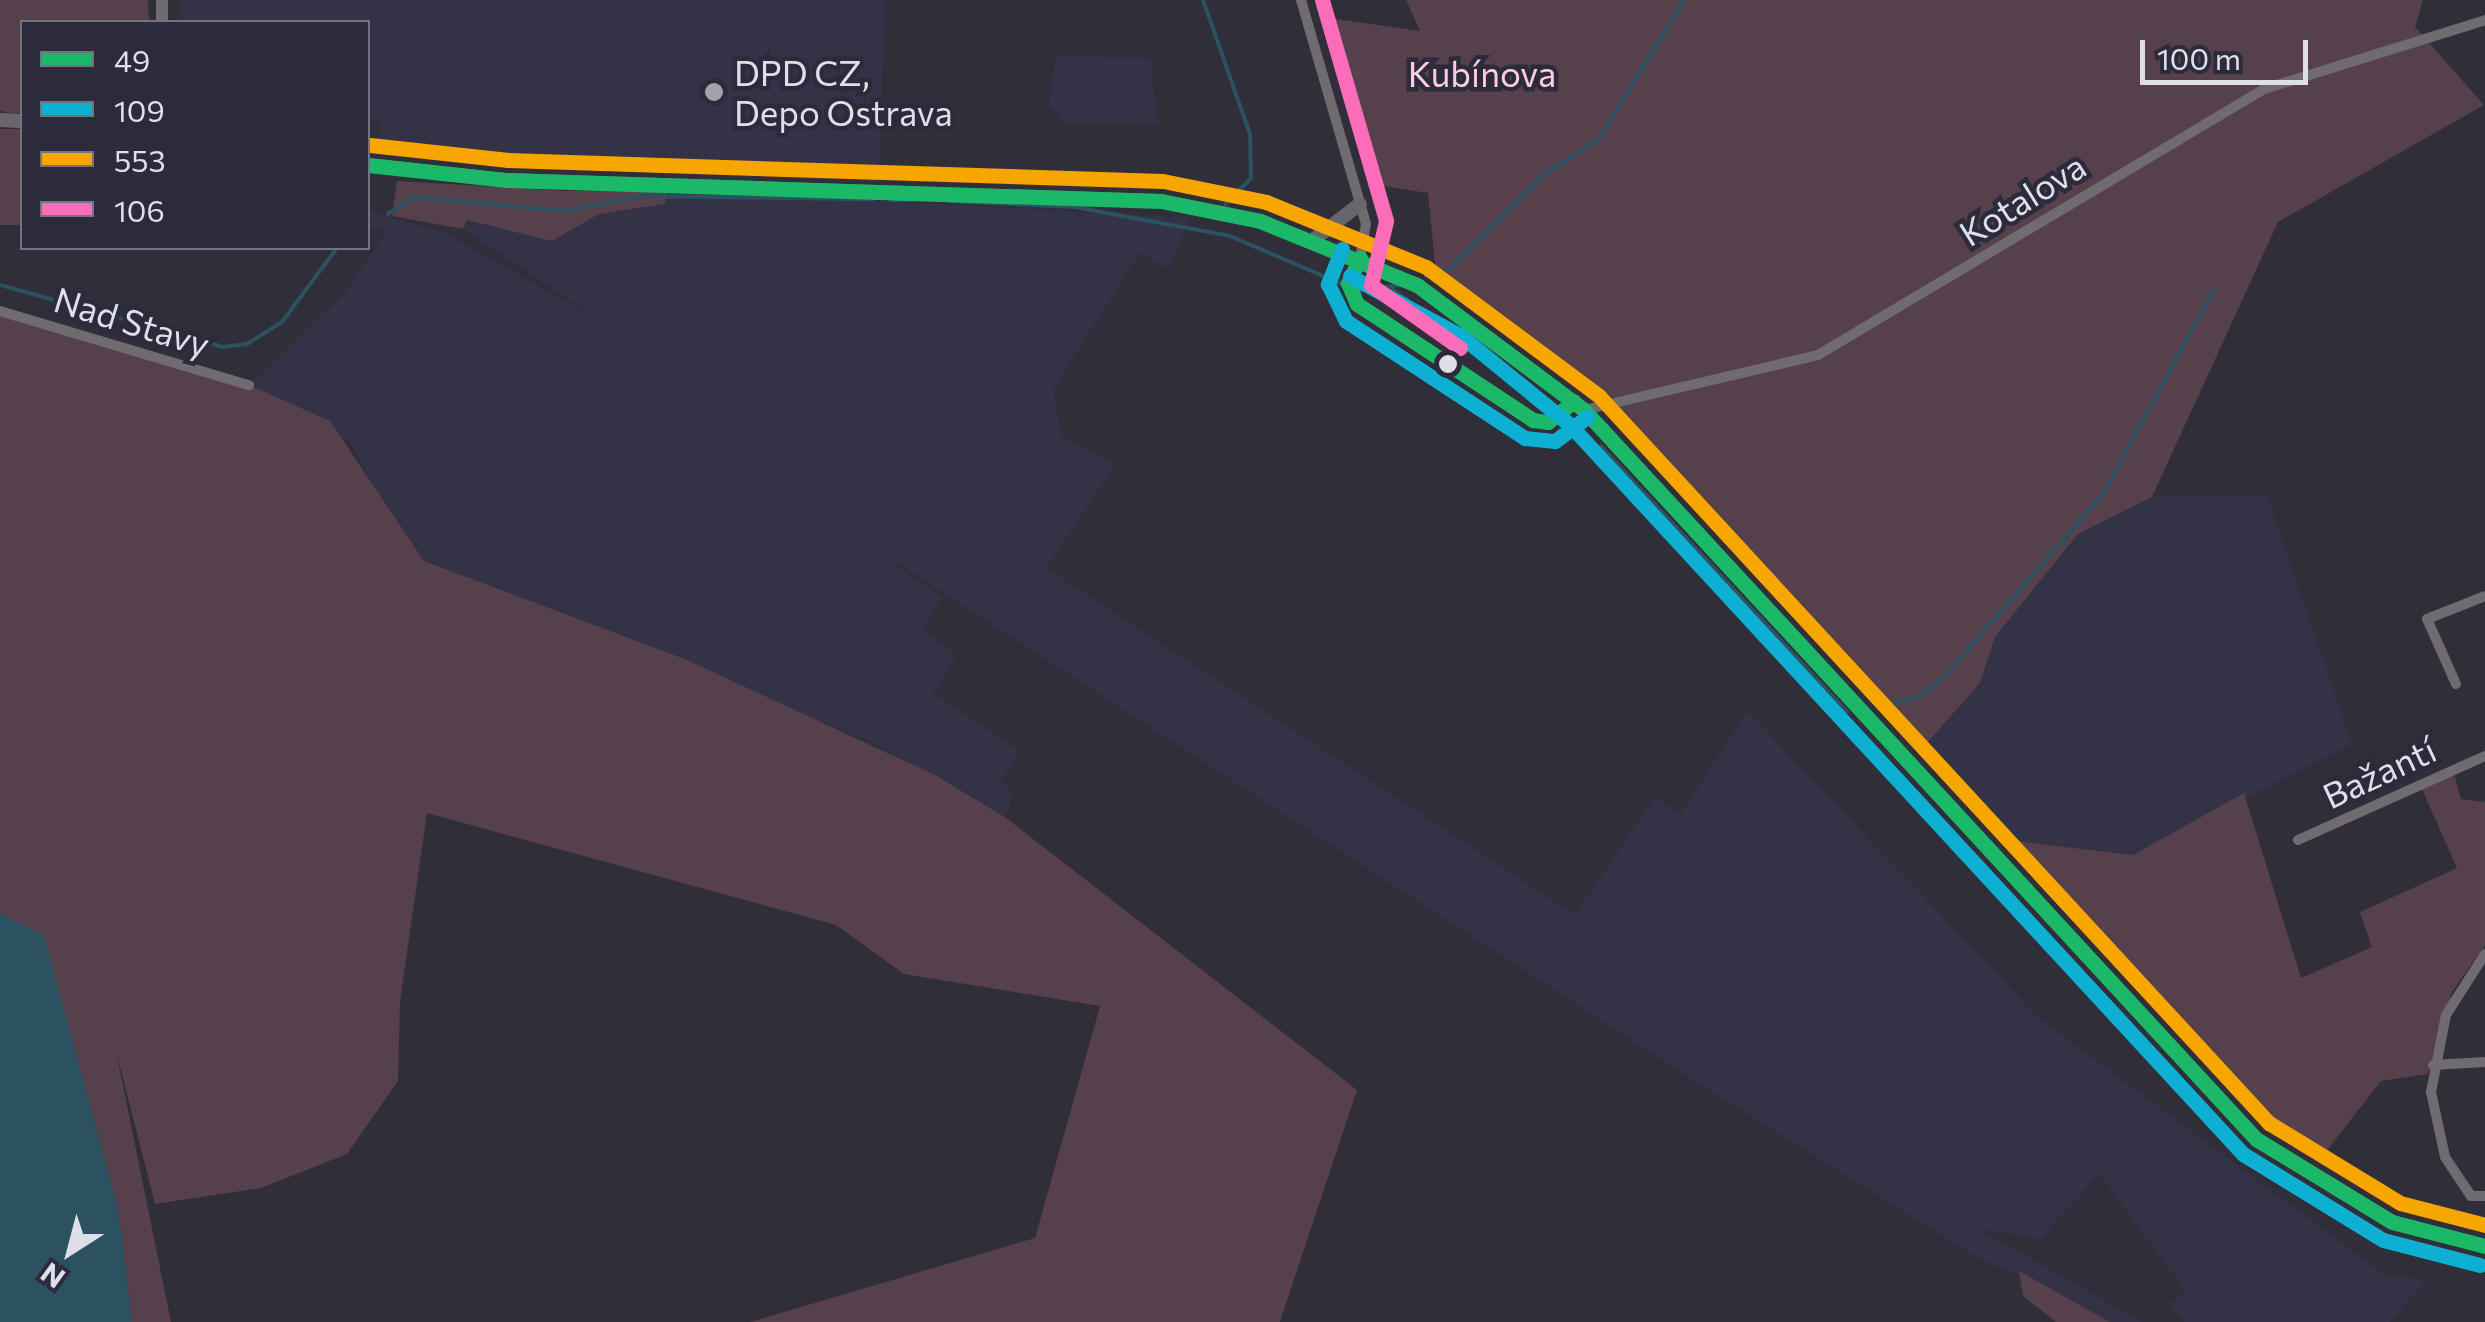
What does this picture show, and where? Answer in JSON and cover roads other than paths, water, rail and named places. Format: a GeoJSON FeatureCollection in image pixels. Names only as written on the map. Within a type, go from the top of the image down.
{"type":"FeatureCollection","features":[{"type":"Feature","properties":{"kind":"main road"},"geometry":{"type":"LineString","coordinates":[[370,165],[488,180],[1134,198],[1208,208],[1360,258],[1472,319],[1584,410],[2256,1139],[2392,1222],[2485,1246]]}},
{"type":"Feature","properties":{"kind":"main road"},"geometry":{"type":"LineString","coordinates":[[1312,240],[1360,204]]}},
{"type":"Feature","properties":{"kind":"street"},"geometry":{"type":"LineString","coordinates":[[1301,0],[1368,234],[1360,258]]}},
{"type":"Feature","properties":{"kind":"street","name":"Kotalova"},"geometry":{"type":"LineString","coordinates":[[1584,410],[1818,355],[2264,89],[2485,20]]}},
{"type":"Feature","properties":{"kind":"street","name":"Nad Stavy"},"geometry":{"type":"LineString","coordinates":[[0,310],[249,385]]}},
{"type":"Feature","properties":{"kind":"street"},"geometry":{"type":"LineString","coordinates":[[2456,684],[2428,619],[2485,596]]}},
{"type":"Feature","properties":{"kind":"street","name":"Bažantí"},"geometry":{"type":"LineString","coordinates":[[2298,840],[2485,756]]}},
{"type":"Feature","properties":{"kind":"street"},"geometry":{"type":"LineString","coordinates":[[2480,1197],[2434,1121],[2433,1065],[2446,1015],[2485,954]]}},
{"type":"Feature","properties":{"kind":"street"},"geometry":{"type":"LineString","coordinates":[[2433,1065],[2485,1062]]}},
{"type":"Feature","properties":{"kind":"water"},"geometry":{"type":"Polygon","coordinates":[[[0,913],[44,936],[119,1213],[132,1322],[0,1322],[0,913]]]}},
{"type":"Feature","properties":{"kind":"waterway"},"geometry":{"type":"LineString","coordinates":[[1203,0],[1250,134],[1251,178],[1225,205]]}},
{"type":"Feature","properties":{"kind":"waterway"},"geometry":{"type":"LineString","coordinates":[[1426,276],[1451,268],[1545,174],[1599,139],[1684,0]]}},
{"type":"Feature","properties":{"kind":"waterway"},"geometry":{"type":"LineString","coordinates":[[388,214],[413,197],[563,211],[644,196],[873,199]]}},
{"type":"Feature","properties":{"kind":"waterway"},"geometry":{"type":"LineString","coordinates":[[891,200],[915,200]]}},
{"type":"Feature","properties":{"kind":"waterway"},"geometry":{"type":"LineString","coordinates":[[949,201],[1075,207],[1230,236],[1342,284]]}},
{"type":"Feature","properties":{"kind":"waterway"},"geometry":{"type":"LineString","coordinates":[[0,285],[223,347],[247,344],[282,322],[336,250]]}},
{"type":"Feature","properties":{"kind":"waterway"},"geometry":{"type":"LineString","coordinates":[[1358,291],[1399,285]]}},
{"type":"Feature","properties":{"kind":"waterway"},"geometry":{"type":"LineString","coordinates":[[1389,287],[1552,403]]}},
{"type":"Feature","properties":{"kind":"waterway"},"geometry":{"type":"LineString","coordinates":[[1880,708],[1920,696],[1947,674],[2103,494],[2215,288]]}},
{"type":"Feature","properties":{"kind":"waterway"},"geometry":{"type":"LineString","coordinates":[[1601,446],[1847,712]]}},
{"type":"Feature","properties":{"kind":"place","name":"DPD CZ, Depo Ostrava"},"geometry":{"type":"Point","coordinates":[714,92]}},
{"type":"Feature","properties":{"kind":"park label","name":"Kubínova"},"geometry":{"type":"Point","coordinates":[1482,73]}}]}
